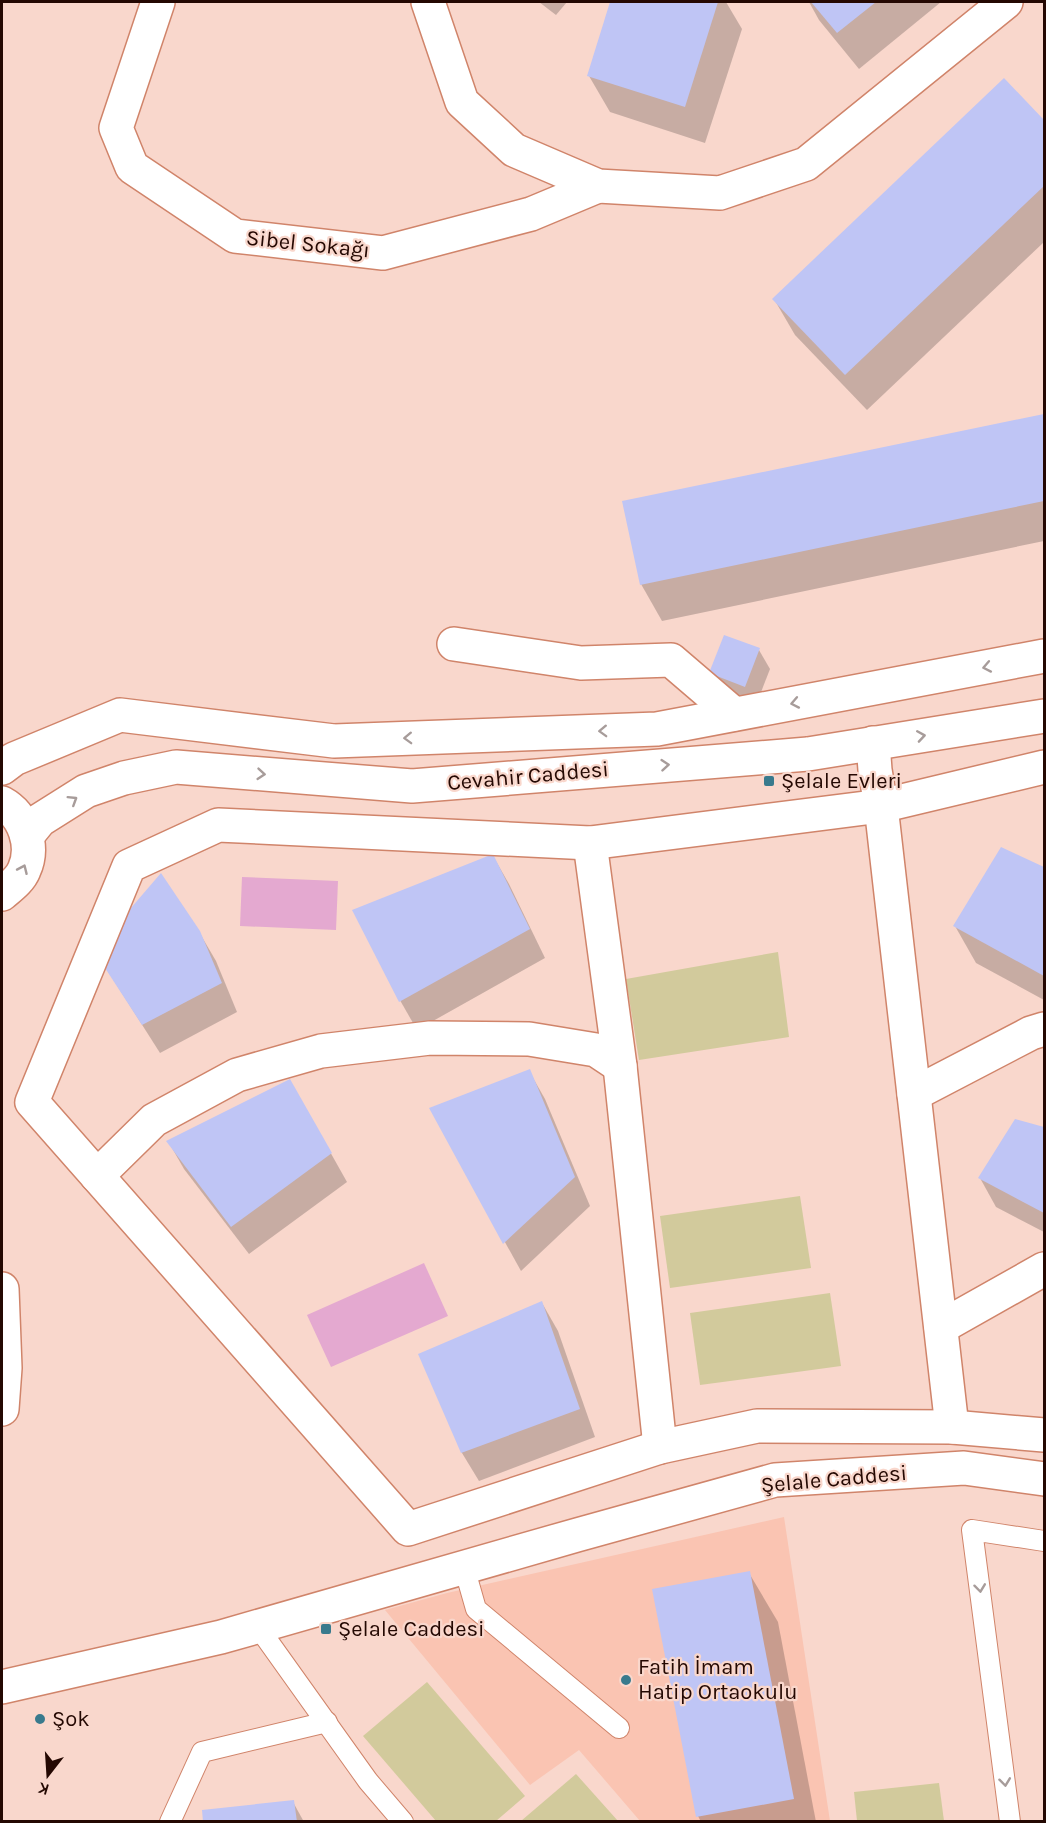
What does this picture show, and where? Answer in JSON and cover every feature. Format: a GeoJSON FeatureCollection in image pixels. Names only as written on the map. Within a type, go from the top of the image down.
{"type":"FeatureCollection","features":[{"type":"Feature","properties":{"kind":"street","name":"Sibel Sokağı"},"geometry":{"type":"LineString","coordinates":[[158,2],[116,128],[132,167],[235,236],[383,253],[531,214],[598,186]]}},
{"type":"Feature","properties":{"kind":"street"},"geometry":{"type":"LineString","coordinates":[[428,2],[462,102],[514,150],[598,186],[720,193],[806,164],[1006,2]]}},
{"type":"Feature","properties":{"kind":"street"},"geometry":{"type":"LineString","coordinates":[[454,644],[581,663],[670,660],[734,714]]}},
{"type":"Feature","properties":{"kind":"street","name":"Cevahir Caddesi"},"geometry":{"type":"LineString","coordinates":[[2,768],[14,759],[120,715],[334,741],[657,729],[1044,656]]}},
{"type":"Feature","properties":{"kind":"street","name":"Cevahir Caddesi"},"geometry":{"type":"LineString","coordinates":[[27,836],[40,820],[86,791],[124,778],[176,767],[412,786],[808,754],[1044,716]]}},
{"type":"Feature","properties":{"kind":"street"},"geometry":{"type":"LineString","coordinates":[[873,743],[952,1427]]}},
{"type":"Feature","properties":{"kind":"street"},"geometry":{"type":"LineString","coordinates":[[1044,767],[880,806],[590,843],[219,825],[129,866],[32,1102],[408,1529],[660,1447],[757,1426],[952,1427],[1044,1435]]}},
{"type":"Feature","properties":{"kind":"street"},"geometry":{"type":"LineString","coordinates":[[2,803],[9,807],[20,820],[27,836],[29,853],[24,870],[14,884],[2,894]]}},
{"type":"Feature","properties":{"kind":"street"},"geometry":{"type":"LineString","coordinates":[[590,843],[620,1066],[660,1447]]}},
{"type":"Feature","properties":{"kind":"street"},"geometry":{"type":"LineString","coordinates":[[914,1094],[1031,1033],[1044,1029]]}},
{"type":"Feature","properties":{"kind":"street"},"geometry":{"type":"LineString","coordinates":[[97,1176],[154,1120],[237,1075],[321,1051],[430,1038],[529,1039],[596,1050],[620,1066]]}},
{"type":"Feature","properties":{"kind":"street"},"geometry":{"type":"LineString","coordinates":[[941,1327],[1044,1269]]}},
{"type":"Feature","properties":{"kind":"street"},"geometry":{"type":"LineString","coordinates":[[2,1289],[5,1368],[2,1409]]}},
{"type":"Feature","properties":{"kind":"street","name":"Şelale Caddesi"},"geometry":{"type":"LineString","coordinates":[[2,1687],[221,1637],[775,1480],[964,1468],[1044,1479]]}},
{"type":"Feature","properties":{"kind":"lane"},"geometry":{"type":"LineString","coordinates":[[1010,1821],[972,1530],[1044,1541]]}},
{"type":"Feature","properties":{"kind":"lane"},"geometry":{"type":"LineString","coordinates":[[464,1567],[476,1609],[619,1728]]}},
{"type":"Feature","properties":{"kind":"lane"},"geometry":{"type":"LineString","coordinates":[[258,1627],[368,1781],[403,1821]]}},
{"type":"Feature","properties":{"kind":"lane"},"geometry":{"type":"LineString","coordinates":[[170,1821],[202,1752],[327,1722]]}},
{"type":"Feature","properties":{"kind":"shaded area"},"geometry":{"type":"Polygon","coordinates":[[[242,877],[338,881],[336,930],[240,926],[242,877]]]}},
{"type":"Feature","properties":{"kind":"shaded area"},"geometry":{"type":"Polygon","coordinates":[[[778,952],[789,1037],[639,1060],[626,979],[778,952]]]}},
{"type":"Feature","properties":{"kind":"shaded area"},"geometry":{"type":"Polygon","coordinates":[[[800,1196],[811,1268],[670,1288],[660,1216],[800,1196]]]}},
{"type":"Feature","properties":{"kind":"shaded area"},"geometry":{"type":"Polygon","coordinates":[[[424,1263],[448,1316],[331,1367],[307,1315],[424,1263]]]}},
{"type":"Feature","properties":{"kind":"shaded area"},"geometry":{"type":"Polygon","coordinates":[[[830,1293],[841,1366],[700,1385],[690,1313],[830,1293]]]}},
{"type":"Feature","properties":{"kind":"shaded area","name":"Fatih İmam Hatip Ortaokulu"},"geometry":{"type":"Polygon","coordinates":[[[784,1517],[830,1821],[640,1821],[579,1750],[530,1785],[385,1610],[447,1593],[784,1517]]]}},
{"type":"Feature","properties":{"kind":"shaded area"},"geometry":{"type":"Polygon","coordinates":[[[427,1682],[525,1796],[496,1821],[436,1821],[363,1736],[427,1682]]]}},
{"type":"Feature","properties":{"kind":"shaded area"},"geometry":{"type":"Polygon","coordinates":[[[576,1774],[618,1821],[521,1821],[576,1774]]]}},
{"type":"Feature","properties":{"kind":"shaded area"},"geometry":{"type":"Polygon","coordinates":[[[939,1783],[944,1821],[857,1821],[854,1792],[939,1783]]]}},
{"type":"Feature","properties":{"kind":"building"},"geometry":{"type":"Polygon","coordinates":[[[610,2],[718,2],[685,107],[587,76],[610,2]]]}},
{"type":"Feature","properties":{"kind":"building"},"geometry":{"type":"Polygon","coordinates":[[[811,2],[876,2],[837,33],[811,2]]]}},
{"type":"Feature","properties":{"kind":"building"},"geometry":{"type":"Polygon","coordinates":[[[1004,78],[1044,120],[1044,186],[845,375],[772,299],[1004,78]]]}},
{"type":"Feature","properties":{"kind":"building"},"geometry":{"type":"Polygon","coordinates":[[[1044,414],[1044,501],[640,585],[622,501],[1044,414]]]}},
{"type":"Feature","properties":{"kind":"building"},"geometry":{"type":"Polygon","coordinates":[[[724,635],[760,648],[745,687],[709,673],[724,635]]]}},
{"type":"Feature","properties":{"kind":"building"},"geometry":{"type":"Polygon","coordinates":[[[1001,847],[1044,867],[1044,976],[953,926],[1001,847]]]}},
{"type":"Feature","properties":{"kind":"building"},"geometry":{"type":"Polygon","coordinates":[[[493,854],[530,929],[399,1002],[352,910],[493,854]]]}},
{"type":"Feature","properties":{"kind":"building"},"geometry":{"type":"Polygon","coordinates":[[[161,873],[200,931],[222,983],[142,1025],[94,951],[161,873]]]}},
{"type":"Feature","properties":{"kind":"building"},"geometry":{"type":"Polygon","coordinates":[[[530,1069],[575,1177],[503,1244],[429,1108],[530,1069]]]}},
{"type":"Feature","properties":{"kind":"building"},"geometry":{"type":"Polygon","coordinates":[[[290,1079],[332,1153],[231,1227],[166,1141],[290,1079]]]}},
{"type":"Feature","properties":{"kind":"building"},"geometry":{"type":"Polygon","coordinates":[[[1015,1119],[1044,1127],[1044,1213],[978,1178],[1015,1119]]]}},
{"type":"Feature","properties":{"kind":"building"},"geometry":{"type":"Polygon","coordinates":[[[542,1301],[580,1409],[461,1453],[418,1354],[542,1301]]]}},
{"type":"Feature","properties":{"kind":"building"},"geometry":{"type":"Polygon","coordinates":[[[750,1571],[794,1799],[696,1817],[652,1589],[750,1571]]]}},
{"type":"Feature","properties":{"kind":"building"},"geometry":{"type":"Polygon","coordinates":[[[294,1800],[297,1822],[203,1822],[202,1810],[294,1800]]]}},
{"type":"Feature","properties":{"kind":"place","name":"Şelale Evleri"},"geometry":{"type":"Point","coordinates":[769,781]}},
{"type":"Feature","properties":{"kind":"place","name":"Şelale Caddesi"},"geometry":{"type":"Point","coordinates":[326,1629]}},
{"type":"Feature","properties":{"kind":"place","name":"Fatih İmam Hatip Ortaokulu"},"geometry":{"type":"Point","coordinates":[626,1680]}},
{"type":"Feature","properties":{"kind":"place","name":"Şok"},"geometry":{"type":"Point","coordinates":[40,1719]}}]}
